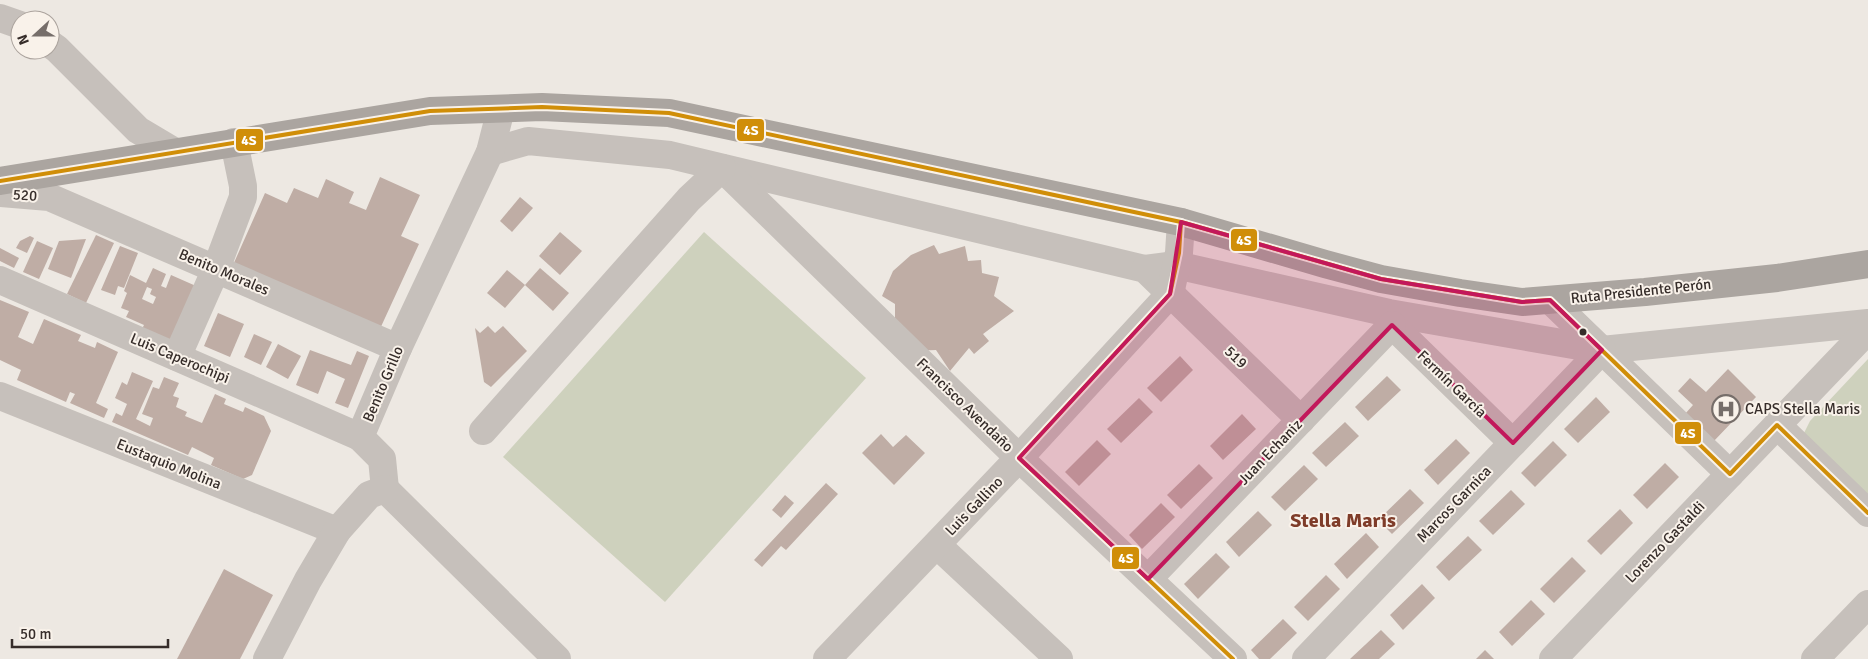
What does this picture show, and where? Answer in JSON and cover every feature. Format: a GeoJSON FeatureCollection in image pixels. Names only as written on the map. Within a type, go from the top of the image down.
{"type":"FeatureCollection","features":[{"type":"Feature","properties":{"kind":"main road","name":"Ruta Presidente Perón"},"geometry":{"type":"LineString","coordinates":[[0,181],[430,111],[542,107],[669,113],[1181,222],[1325,264],[1381,278],[1522,302],[1777,278],[1868,264]]}},
{"type":"Feature","properties":{"kind":"street"},"geometry":{"type":"LineString","coordinates":[[60,52],[138,130],[175,152]]}},
{"type":"Feature","properties":{"kind":"street","name":"Benito Grillo"},"geometry":{"type":"LineString","coordinates":[[385,489],[382,459],[360,437],[398,348],[490,152],[501,109]]}},
{"type":"Feature","properties":{"kind":"street"},"geometry":{"type":"LineString","coordinates":[[490,152],[528,141],[670,155],[1145,269],[1176,265],[1390,319],[1602,350],[1868,323]]}},
{"type":"Feature","properties":{"kind":"street"},"geometry":{"type":"LineString","coordinates":[[177,357],[216,269],[243,198],[243,186],[234,142]]}},
{"type":"Feature","properties":{"kind":"street"},"geometry":{"type":"LineString","coordinates":[[483,431],[689,199],[722,168]]}},
{"type":"Feature","properties":{"kind":"street","name":"Francisco Avendaño"},"geometry":{"type":"LineString","coordinates":[[722,168],[1020,458],[1233,659]]}},
{"type":"Feature","properties":{"kind":"street","name":"520"},"geometry":{"type":"LineString","coordinates":[[0,193],[49,196]]}},
{"type":"Feature","properties":{"kind":"street","name":"Benito Morales"},"geometry":{"type":"LineString","coordinates":[[49,196],[398,348]]}},
{"type":"Feature","properties":{"kind":"street"},"geometry":{"type":"LineString","coordinates":[[1170,294],[1176,265],[1181,222]]}},
{"type":"Feature","properties":{"kind":"street","name":"519"},"geometry":{"type":"LineString","coordinates":[[1145,269],[1302,420]]}},
{"type":"Feature","properties":{"kind":"street"},"geometry":{"type":"LineString","coordinates":[[1381,278],[1390,319]]}},
{"type":"Feature","properties":{"kind":"street","name":"Luis Caperochipi"},"geometry":{"type":"LineString","coordinates":[[0,280],[360,437]]}},
{"type":"Feature","properties":{"kind":"street","name":"Luis Gallino"},"geometry":{"type":"LineString","coordinates":[[827,659],[1020,458],[1170,294]]}},
{"type":"Feature","properties":{"kind":"street"},"geometry":{"type":"LineString","coordinates":[[1550,300],[1730,474]]}},
{"type":"Feature","properties":{"kind":"street","name":"Juan Echaniz"},"geometry":{"type":"LineString","coordinates":[[1148,579],[1302,420],[1390,319]]}},
{"type":"Feature","properties":{"kind":"street","name":"Fermín García"},"geometry":{"type":"LineString","coordinates":[[1390,319],[1513,442]]}},
{"type":"Feature","properties":{"kind":"street","name":"Lorenzo Gastaldi"},"geometry":{"type":"LineString","coordinates":[[1553,659],[1868,330]]}},
{"type":"Feature","properties":{"kind":"street","name":"Marcos Garnica"},"geometry":{"type":"LineString","coordinates":[[1306,659],[1602,350]]}},
{"type":"Feature","properties":{"kind":"street","name":"Eustaquio Molina"},"geometry":{"type":"LineString","coordinates":[[0,396],[338,531]]}},
{"type":"Feature","properties":{"kind":"street"},"geometry":{"type":"LineString","coordinates":[[1777,425],[1868,513]]}},
{"type":"Feature","properties":{"kind":"street"},"geometry":{"type":"LineString","coordinates":[[267,659],[308,580],[338,531],[369,495],[385,489],[557,659]]}},
{"type":"Feature","properties":{"kind":"street"},"geometry":{"type":"LineString","coordinates":[[936,545],[1059,659]]}},
{"type":"Feature","properties":{"kind":"street"},"geometry":{"type":"LineString","coordinates":[[1815,659],[1868,604]]}},
{"type":"Feature","properties":{"kind":"highlighted area"},"geometry":{"type":"Polygon","coordinates":[[[1181,222],[1381,279],[1522,302],[1550,300],[1602,350],[1513,443],[1392,325],[1148,579],[1019,458],[1170,294],[1181,222]]]}},
{"type":"Feature","properties":{"kind":"green space"},"geometry":{"type":"Polygon","coordinates":[[[704,232],[866,378],[665,602],[503,457],[704,232]]]}},
{"type":"Feature","properties":{"kind":"green space"},"geometry":{"type":"Polygon","coordinates":[[[1868,359],[1868,503],[1801,439],[1810,421],[1868,359]]]}},
{"type":"Feature","properties":{"kind":"building"},"geometry":{"type":"Polygon","coordinates":[[[380,177],[420,195],[401,236],[419,244],[379,331],[233,265],[265,193],[287,203],[294,188],[318,198],[326,179],[354,192],[349,203],[366,210],[380,177]]]}},
{"type":"Feature","properties":{"kind":"building"},"geometry":{"type":"Polygon","coordinates":[[[520,197],[533,208],[512,232],[500,221],[520,197]]]}},
{"type":"Feature","properties":{"kind":"building"},"geometry":{"type":"Polygon","coordinates":[[[560,232],[582,251],[560,275],[539,256],[560,232]]]}},
{"type":"Feature","properties":{"kind":"building"},"geometry":{"type":"Polygon","coordinates":[[[96,235],[114,243],[86,303],[67,294],[96,235]]]}},
{"type":"Feature","properties":{"kind":"building"},"geometry":{"type":"Polygon","coordinates":[[[30,236],[34,238],[27,253],[16,248],[20,241],[30,236]]]}},
{"type":"Feature","properties":{"kind":"building"},"geometry":{"type":"Polygon","coordinates":[[[86,239],[71,278],[48,269],[59,241],[86,239]]]}},
{"type":"Feature","properties":{"kind":"building"},"geometry":{"type":"Polygon","coordinates":[[[37,241],[53,248],[39,279],[23,272],[37,241]]]}},
{"type":"Feature","properties":{"kind":"building"},"geometry":{"type":"Polygon","coordinates":[[[934,245],[939,254],[965,246],[968,261],[981,260],[982,273],[999,277],[994,296],[1014,311],[983,334],[989,341],[974,354],[969,348],[950,371],[936,350],[911,351],[895,333],[895,304],[882,296],[893,271],[911,255],[934,245]]]}},
{"type":"Feature","properties":{"kind":"building"},"geometry":{"type":"Polygon","coordinates":[[[120,246],[138,253],[124,288],[118,286],[115,295],[101,290],[120,246]]]}},
{"type":"Feature","properties":{"kind":"building"},"geometry":{"type":"Polygon","coordinates":[[[0,248],[19,258],[14,268],[0,261],[0,248]]]}},
{"type":"Feature","properties":{"kind":"building"},"geometry":{"type":"Polygon","coordinates":[[[153,268],[166,274],[161,286],[166,288],[171,275],[196,286],[172,342],[142,329],[144,325],[126,317],[129,311],[121,308],[127,293],[124,291],[130,275],[146,283],[153,268]],[[147,287],[142,299],[153,304],[156,297],[150,294],[152,289],[147,287]]]}},
{"type":"Feature","properties":{"kind":"building"},"geometry":{"type":"Polygon","coordinates":[[[540,268],[569,293],[553,311],[525,285],[540,268]]]}},
{"type":"Feature","properties":{"kind":"building"},"geometry":{"type":"Polygon","coordinates":[[[507,270],[525,285],[505,308],[487,293],[507,270]]]}},
{"type":"Feature","properties":{"kind":"building"},"geometry":{"type":"Polygon","coordinates":[[[0,300],[29,312],[18,337],[33,344],[44,319],[81,335],[78,341],[95,348],[97,342],[118,352],[96,403],[108,409],[104,418],[70,403],[75,394],[70,392],[66,402],[17,380],[21,370],[0,360],[0,300]]]}},
{"type":"Feature","properties":{"kind":"building"},"geometry":{"type":"Polygon","coordinates":[[[218,313],[244,324],[230,357],[204,346],[218,313]]]}},
{"type":"Feature","properties":{"kind":"building"},"geometry":{"type":"Polygon","coordinates":[[[488,326],[495,333],[503,326],[527,351],[491,387],[484,382],[475,328],[480,333],[488,326]]]}},
{"type":"Feature","properties":{"kind":"building"},"geometry":{"type":"Polygon","coordinates":[[[254,334],[272,342],[261,365],[244,357],[254,334]]]}},
{"type":"Feature","properties":{"kind":"building"},"geometry":{"type":"Polygon","coordinates":[[[278,344],[301,356],[288,379],[266,367],[278,344]]]}},
{"type":"Feature","properties":{"kind":"building"},"geometry":{"type":"Polygon","coordinates":[[[310,350],[351,365],[357,351],[369,356],[348,408],[335,403],[345,379],[327,371],[318,394],[296,385],[310,350]]]}},
{"type":"Feature","properties":{"kind":"building"},"geometry":{"type":"Polygon","coordinates":[[[1180,356],[1193,370],[1161,402],[1147,388],[1180,356]]]}},
{"type":"Feature","properties":{"kind":"building"},"geometry":{"type":"Polygon","coordinates":[[[1728,369],[1756,397],[1713,442],[1685,414],[1693,405],[1678,391],[1690,378],[1706,392],[1728,369]]]}},
{"type":"Feature","properties":{"kind":"building"},"geometry":{"type":"Polygon","coordinates":[[[132,372],[153,381],[136,419],[150,426],[153,418],[142,414],[153,387],[159,389],[164,377],[179,383],[173,396],[179,398],[176,407],[187,412],[185,416],[202,423],[215,394],[226,399],[224,404],[243,412],[245,407],[264,416],[271,431],[252,475],[243,479],[211,465],[214,458],[192,447],[188,455],[112,422],[116,413],[122,416],[127,404],[115,398],[122,382],[127,385],[132,372]]]}},
{"type":"Feature","properties":{"kind":"building"},"geometry":{"type":"Polygon","coordinates":[[[1387,376],[1401,390],[1368,421],[1355,407],[1387,376]]]}},
{"type":"Feature","properties":{"kind":"building"},"geometry":{"type":"Polygon","coordinates":[[[1596,397],[1610,412],[1578,443],[1564,429],[1596,397]]]}},
{"type":"Feature","properties":{"kind":"building"},"geometry":{"type":"Polygon","coordinates":[[[1139,398],[1153,412],[1121,443],[1107,429],[1139,398]]]}},
{"type":"Feature","properties":{"kind":"building"},"geometry":{"type":"Polygon","coordinates":[[[1242,414],[1256,429],[1223,460],[1210,446],[1242,414]]]}},
{"type":"Feature","properties":{"kind":"building"},"geometry":{"type":"Polygon","coordinates":[[[1345,422],[1359,436],[1326,467],[1312,453],[1345,422]]]}},
{"type":"Feature","properties":{"kind":"building"},"geometry":{"type":"Polygon","coordinates":[[[881,434],[893,447],[906,435],[925,453],[894,485],[862,453],[881,434]]]}},
{"type":"Feature","properties":{"kind":"building"},"geometry":{"type":"Polygon","coordinates":[[[1456,439],[1470,453],[1438,485],[1424,470],[1456,439]]]}},
{"type":"Feature","properties":{"kind":"building"},"geometry":{"type":"Polygon","coordinates":[[[1097,440],[1111,454],[1079,486],[1065,472],[1097,440]]]}},
{"type":"Feature","properties":{"kind":"building"},"geometry":{"type":"Polygon","coordinates":[[[1553,441],[1567,455],[1535,487],[1521,473],[1553,441]]]}},
{"type":"Feature","properties":{"kind":"building"},"geometry":{"type":"Polygon","coordinates":[[[1665,463],[1679,477],[1647,509],[1633,495],[1665,463]]]}},
{"type":"Feature","properties":{"kind":"building"},"geometry":{"type":"Polygon","coordinates":[[[1199,464],[1213,478],[1181,509],[1167,495],[1199,464]]]}},
{"type":"Feature","properties":{"kind":"building"},"geometry":{"type":"Polygon","coordinates":[[[1304,465],[1318,479],[1285,511],[1271,497],[1304,465]]]}},
{"type":"Feature","properties":{"kind":"building"},"geometry":{"type":"Polygon","coordinates":[[[826,483],[838,494],[786,550],[781,546],[762,567],[754,560],[826,483]]]}},
{"type":"Feature","properties":{"kind":"building"},"geometry":{"type":"Polygon","coordinates":[[[1410,489],[1424,503],[1392,534],[1378,520],[1410,489]]]}},
{"type":"Feature","properties":{"kind":"building"},"geometry":{"type":"Polygon","coordinates":[[[1511,490],[1525,504],[1493,535],[1479,521],[1511,490]]]}},
{"type":"Feature","properties":{"kind":"building"},"geometry":{"type":"Polygon","coordinates":[[[785,495],[794,503],[781,518],[772,510],[785,495]]]}},
{"type":"Feature","properties":{"kind":"building"},"geometry":{"type":"Polygon","coordinates":[[[1161,503],[1175,517],[1142,549],[1129,535],[1161,503]]]}},
{"type":"Feature","properties":{"kind":"building"},"geometry":{"type":"Polygon","coordinates":[[[1620,509],[1633,523],[1601,555],[1587,541],[1620,509]]]}},
{"type":"Feature","properties":{"kind":"building"},"geometry":{"type":"Polygon","coordinates":[[[1258,511],[1272,525],[1239,557],[1226,542],[1258,511]]]}},
{"type":"Feature","properties":{"kind":"building"},"geometry":{"type":"Polygon","coordinates":[[[1366,533],[1379,547],[1347,579],[1334,564],[1366,533]]]}},
{"type":"Feature","properties":{"kind":"building"},"geometry":{"type":"Polygon","coordinates":[[[1468,536],[1482,550],[1449,581],[1436,567],[1468,536]]]}},
{"type":"Feature","properties":{"kind":"building"},"geometry":{"type":"Polygon","coordinates":[[[1216,553],[1230,567],[1198,599],[1184,584],[1216,553]]]}},
{"type":"Feature","properties":{"kind":"building"},"geometry":{"type":"Polygon","coordinates":[[[1572,557],[1586,571],[1554,603],[1540,589],[1572,557]]]}},
{"type":"Feature","properties":{"kind":"building"},"geometry":{"type":"Polygon","coordinates":[[[224,569],[273,595],[240,659],[177,659],[224,569]]]}},
{"type":"Feature","properties":{"kind":"building"},"geometry":{"type":"Polygon","coordinates":[[[1326,575],[1340,589],[1308,621],[1294,607],[1326,575]]]}},
{"type":"Feature","properties":{"kind":"building"},"geometry":{"type":"Polygon","coordinates":[[[1422,584],[1435,598],[1403,630],[1390,615],[1422,584]]]}},
{"type":"Feature","properties":{"kind":"building"},"geometry":{"type":"Polygon","coordinates":[[[1531,600],[1545,614],[1512,646],[1499,632],[1531,600]]]}},
{"type":"Feature","properties":{"kind":"building"},"geometry":{"type":"Polygon","coordinates":[[[1283,619],[1297,633],[1270,659],[1259,659],[1251,650],[1283,619]]]}},
{"type":"Feature","properties":{"kind":"building"},"geometry":{"type":"Polygon","coordinates":[[[1381,630],[1395,644],[1379,659],[1350,659],[1381,630]]]}},
{"type":"Feature","properties":{"kind":"building"},"geometry":{"type":"Polygon","coordinates":[[[1485,650],[1494,659],[1476,659],[1485,650]]]}},
{"type":"Feature","properties":{"kind":"transit line","name":"4S"},"geometry":{"type":"LineString","coordinates":[[0,181],[430,111],[542,107],[669,113],[1181,222],[1381,279],[1522,302],[1550,300],[1730,474],[1777,425],[1868,513]]}},
{"type":"Feature","properties":{"kind":"transit line","name":"4S"},"geometry":{"type":"LineString","coordinates":[[1181,222],[1179,253],[1170,294],[1019,458],[1233,659]]}},
{"type":"Feature","properties":{"kind":"place","name":"CAPS Stella Maris"},"geometry":{"type":"Point","coordinates":[1726,409]}},
{"type":"Feature","properties":{"kind":"district","name":"Stella Maris"},"geometry":{"type":"Point","coordinates":[1343,520]}}]}
